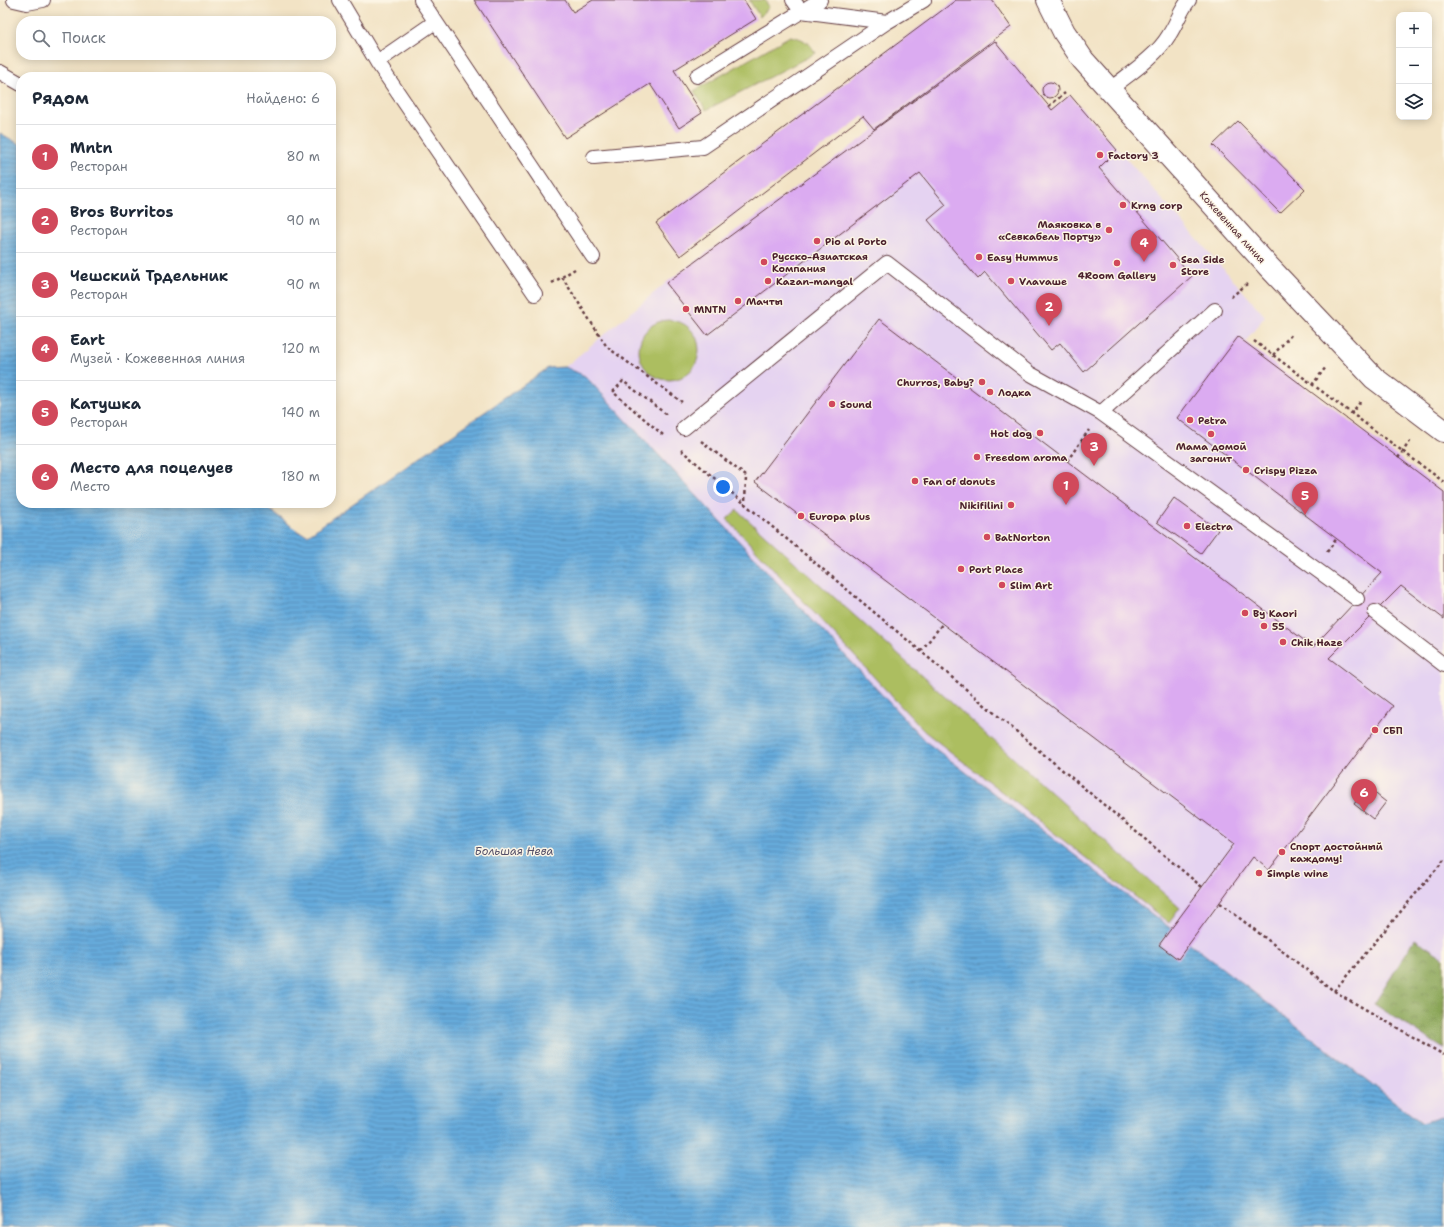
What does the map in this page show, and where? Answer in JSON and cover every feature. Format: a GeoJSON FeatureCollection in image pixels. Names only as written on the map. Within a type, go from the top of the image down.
{"type":"FeatureCollection","features":[{"type":"Feature","properties":{"kind":"street","name":"Кожевенная линия"},"geometry":{"type":"LineString","coordinates":[[1048,0],[1064,32],[1083,60],[1268,266],[1374,378],[1444,431]]}},
{"type":"Feature","properties":{"kind":"lane"},"geometry":{"type":"LineString","coordinates":[[14,0],[27,3],[43,0]]}},
{"type":"Feature","properties":{"kind":"lane"},"geometry":{"type":"LineString","coordinates":[[340,0],[377,62],[535,294]]}},
{"type":"Feature","properties":{"kind":"lane"},"geometry":{"type":"LineString","coordinates":[[421,0],[592,257]]}},
{"type":"Feature","properties":{"kind":"lane"},"geometry":{"type":"LineString","coordinates":[[793,0],[801,12],[887,22]]}},
{"type":"Feature","properties":{"kind":"lane"},"geometry":{"type":"LineString","coordinates":[[697,76],[820,0]]}},
{"type":"Feature","properties":{"kind":"lane"},"geometry":{"type":"LineString","coordinates":[[594,157],[703,147],[887,22],[924,0]]}},
{"type":"Feature","properties":{"kind":"lane"},"geometry":{"type":"LineString","coordinates":[[1109,90],[1159,47],[1169,36],[1181,10],[1189,0]]}},
{"type":"Feature","properties":{"kind":"lane"},"geometry":{"type":"LineString","coordinates":[[377,62],[435,22]]}},
{"type":"Feature","properties":{"kind":"lane"},"geometry":{"type":"LineString","coordinates":[[0,72],[16,81]]}},
{"type":"Feature","properties":{"kind":"lane"},"geometry":{"type":"LineString","coordinates":[[684,428],[887,263],[1029,373],[1101,413],[1358,599]]}},
{"type":"Feature","properties":{"kind":"lane"},"geometry":{"type":"LineString","coordinates":[[1101,413],[1215,310]]}},
{"type":"Feature","properties":{"kind":"lane"},"geometry":{"type":"LineString","coordinates":[[1375,612],[1444,665]]}},
{"type":"Feature","properties":{"kind":"path"},"geometry":{"type":"LineString","coordinates":[[1049,106],[1066,93]]}},
{"type":"Feature","properties":{"kind":"path"},"geometry":{"type":"LineString","coordinates":[[535,294],[562,278],[592,257]]}},
{"type":"Feature","properties":{"kind":"path"},"geometry":{"type":"LineString","coordinates":[[562,278],[607,347],[700,416]]}},
{"type":"Feature","properties":{"kind":"path"},"geometry":{"type":"LineString","coordinates":[[1273,356],[1292,334]]}},
{"type":"Feature","properties":{"kind":"path"},"geometry":{"type":"LineString","coordinates":[[1254,341],[1444,482]]}},
{"type":"Feature","properties":{"kind":"path"},"geometry":{"type":"LineString","coordinates":[[1312,385],[1326,367]]}},
{"type":"Feature","properties":{"kind":"path"},"geometry":{"type":"LineString","coordinates":[[622,381],[746,476],[745,504],[1202,888]]}},
{"type":"Feature","properties":{"kind":"path"},"geometry":{"type":"LineString","coordinates":[[1351,414],[1361,401]]}},
{"type":"Feature","properties":{"kind":"path"},"geometry":{"type":"LineString","coordinates":[[1067,461],[1101,413]]}},
{"type":"Feature","properties":{"kind":"path"},"geometry":{"type":"LineString","coordinates":[[1398,458],[1411,440]]}},
{"type":"Feature","properties":{"kind":"path"},"geometry":{"type":"LineString","coordinates":[[921,651],[943,623]]}},
{"type":"Feature","properties":{"kind":"path"},"geometry":{"type":"LineString","coordinates":[[1334,991],[1444,860]]}},
{"type":"Feature","properties":{"kind":"path"},"geometry":{"type":"LineString","coordinates":[[1220,902],[1334,991],[1444,1055]]}},
{"type":"Feature","properties":{"kind":"shaded area"},"geometry":{"type":"Polygon","coordinates":[[[995,41],[1052,110],[1070,95],[1265,316],[1245,342],[1444,492],[1444,1116],[1423,1123],[925,741],[585,376],[565,367],[666,283],[995,41]]]}},
{"type":"Feature","properties":{"kind":"green space"},"geometry":{"type":"Polygon","coordinates":[[[749,0],[765,0],[769,7],[760,17],[749,0]]]}},
{"type":"Feature","properties":{"kind":"green space"},"geometry":{"type":"Polygon","coordinates":[[[790,36],[805,41],[816,53],[706,110],[694,91],[790,36]]]}},
{"type":"Feature","properties":{"kind":"green space"},"geometry":{"type":"Polygon","coordinates":[[[663,320],[675,320],[686,325],[694,333],[699,344],[697,362],[686,375],[675,380],[663,380],[652,375],[644,367],[639,356],[639,344],[644,333],[652,325],[663,320]]]}},
{"type":"Feature","properties":{"kind":"green space"},"geometry":{"type":"Polygon","coordinates":[[[737,510],[1180,908],[1169,923],[924,731],[727,519],[737,510]]]}},
{"type":"Feature","properties":{"kind":"green space"},"geometry":{"type":"Polygon","coordinates":[[[1415,939],[1444,958],[1444,1049],[1374,1004],[1415,939]]]}},
{"type":"Feature","properties":{"kind":"water","name":"Большая Нева"},"geometry":{"type":"Polygon","coordinates":[[[0,133],[16,142],[16,508],[268,508],[299,532],[308,535],[548,368],[565,367],[585,376],[925,741],[1422,1123],[1444,1116],[1444,1227],[0,1227],[0,133]]]}},
{"type":"Feature","properties":{"kind":"building"},"geometry":{"type":"Polygon","coordinates":[[[474,0],[565,0],[573,12],[593,0],[744,0],[756,19],[674,70],[702,113],[679,128],[650,84],[565,138],[474,0]]]}},
{"type":"Feature","properties":{"kind":"building"},"geometry":{"type":"Polygon","coordinates":[[[956,0],[992,0],[1011,27],[874,129],[863,116],[680,256],[656,223],[956,0]]]}},
{"type":"Feature","properties":{"kind":"building"},"geometry":{"type":"Polygon","coordinates":[[[995,41],[1052,110],[1070,95],[1117,150],[1099,168],[1192,276],[1084,372],[1060,343],[1051,350],[985,272],[978,279],[928,220],[946,205],[920,173],[707,335],[666,283],[995,41]]]}},
{"type":"Feature","properties":{"kind":"building"},"geometry":{"type":"Polygon","coordinates":[[[1050,82],[1056,84],[1058,90],[1056,96],[1050,98],[1044,96],[1042,90],[1044,84],[1050,82]]]}},
{"type":"Feature","properties":{"kind":"building"},"geometry":{"type":"Polygon","coordinates":[[[1238,121],[1305,189],[1280,213],[1213,145],[1238,121]]]}},
{"type":"Feature","properties":{"kind":"building"},"geometry":{"type":"Polygon","coordinates":[[[879,319],[1313,647],[1382,573],[1177,418],[1238,337],[1444,492],[1444,619],[1401,586],[1329,658],[1393,706],[1269,870],[1253,857],[1178,959],[1159,945],[1234,844],[755,482],[879,319]]]}},
{"type":"Feature","properties":{"kind":"building","name":"Electra"},"geometry":{"type":"Polygon","coordinates":[[[1174,498],[1218,530],[1201,553],[1157,522],[1174,498]]]}},
{"type":"Feature","properties":{"kind":"building"},"geometry":{"type":"Polygon","coordinates":[[[1367,787],[1386,802],[1373,819],[1354,804],[1367,787]]]}},
{"type":"Feature","properties":{"kind":"place","name":"Factory 3"},"geometry":{"type":"Point","coordinates":[1100,155]}},
{"type":"Feature","properties":{"kind":"place","name":"Krng corp"},"geometry":{"type":"Point","coordinates":[1123,205]}},
{"type":"Feature","properties":{"kind":"place","name":"Маяковка в «Севкабель Порту»"},"geometry":{"type":"Point","coordinates":[1109,230]}},
{"type":"Feature","properties":{"kind":"place","name":"Pio al Porto"},"geometry":{"type":"Point","coordinates":[817,241]}},
{"type":"Feature","properties":{"kind":"place","name":"Easy Hummus"},"geometry":{"type":"Point","coordinates":[979,257]}},
{"type":"Feature","properties":{"kind":"place","name":"Русско-Азиатская Компания"},"geometry":{"type":"Point","coordinates":[764,262]}},
{"type":"Feature","properties":{"kind":"place","name":"Eart"},"geometry":{"type":"Point","coordinates":[1144,262]}},
{"type":"Feature","properties":{"kind":"place","name":"4Room Gallery"},"geometry":{"type":"Point","coordinates":[1117,263]}},
{"type":"Feature","properties":{"kind":"place","name":"Sea Side Store"},"geometry":{"type":"Point","coordinates":[1173,265]}},
{"type":"Feature","properties":{"kind":"place","name":"Kazan-mangal"},"geometry":{"type":"Point","coordinates":[768,281]}},
{"type":"Feature","properties":{"kind":"place","name":"Vлаvаше"},"geometry":{"type":"Point","coordinates":[1011,281]}},
{"type":"Feature","properties":{"kind":"place","name":"Мачты"},"geometry":{"type":"Point","coordinates":[738,301]}},
{"type":"Feature","properties":{"kind":"place","name":"MNTN"},"geometry":{"type":"Point","coordinates":[686,309]}},
{"type":"Feature","properties":{"kind":"place","name":"Bros Burritos"},"geometry":{"type":"Point","coordinates":[1049,326]}},
{"type":"Feature","properties":{"kind":"place","name":"Churros, Baby?"},"geometry":{"type":"Point","coordinates":[982,382]}},
{"type":"Feature","properties":{"kind":"place","name":"Лодка"},"geometry":{"type":"Point","coordinates":[990,392]}},
{"type":"Feature","properties":{"kind":"place","name":"Sound"},"geometry":{"type":"Point","coordinates":[832,404]}},
{"type":"Feature","properties":{"kind":"place","name":"Petra"},"geometry":{"type":"Point","coordinates":[1190,420]}},
{"type":"Feature","properties":{"kind":"place","name":"Hot dog"},"geometry":{"type":"Point","coordinates":[1040,433]}},
{"type":"Feature","properties":{"kind":"place","name":"Мама домой загонит"},"geometry":{"type":"Point","coordinates":[1211,434]}},
{"type":"Feature","properties":{"kind":"place","name":"Freedom aroma"},"geometry":{"type":"Point","coordinates":[977,457]}},
{"type":"Feature","properties":{"kind":"place","name":"Чешский Трдельник"},"geometry":{"type":"Point","coordinates":[1094,466]}},
{"type":"Feature","properties":{"kind":"place","name":"Crispy Pizza"},"geometry":{"type":"Point","coordinates":[1246,470]}},
{"type":"Feature","properties":{"kind":"place","name":"Fan of donuts"},"geometry":{"type":"Point","coordinates":[915,481]}},
{"type":"Feature","properties":{"kind":"place","name":"Nikifilini"},"geometry":{"type":"Point","coordinates":[1011,505]}},
{"type":"Feature","properties":{"kind":"place","name":"Mntn"},"geometry":{"type":"Point","coordinates":[1066,505]}},
{"type":"Feature","properties":{"kind":"place","name":"Катушка"},"geometry":{"type":"Point","coordinates":[1305,515]}},
{"type":"Feature","properties":{"kind":"place","name":"Europa plus"},"geometry":{"type":"Point","coordinates":[801,516]}},
{"type":"Feature","properties":{"kind":"place","name":"Electra"},"geometry":{"type":"Point","coordinates":[1187,526]}},
{"type":"Feature","properties":{"kind":"place","name":"BatNorton"},"geometry":{"type":"Point","coordinates":[987,537]}},
{"type":"Feature","properties":{"kind":"place","name":"Port Place"},"geometry":{"type":"Point","coordinates":[961,569]}},
{"type":"Feature","properties":{"kind":"place","name":"Slim Art"},"geometry":{"type":"Point","coordinates":[1002,585]}},
{"type":"Feature","properties":{"kind":"place","name":"By Kaori"},"geometry":{"type":"Point","coordinates":[1245,613]}},
{"type":"Feature","properties":{"kind":"place","name":"55"},"geometry":{"type":"Point","coordinates":[1264,626]}},
{"type":"Feature","properties":{"kind":"place","name":"Chik Haze"},"geometry":{"type":"Point","coordinates":[1283,642]}},
{"type":"Feature","properties":{"kind":"place","name":"СБП"},"geometry":{"type":"Point","coordinates":[1375,730]}},
{"type":"Feature","properties":{"kind":"place","name":"Место для поцелуев"},"geometry":{"type":"Point","coordinates":[1364,812]}},
{"type":"Feature","properties":{"kind":"place","name":"Спорт достойный каждому!"},"geometry":{"type":"Point","coordinates":[1282,852]}},
{"type":"Feature","properties":{"kind":"place","name":"Simple wine"},"geometry":{"type":"Point","coordinates":[1259,873]}}]}
